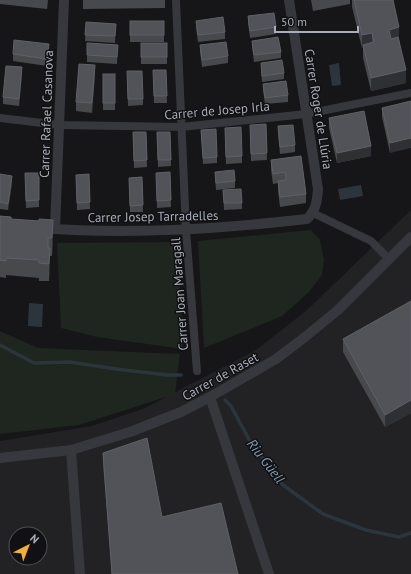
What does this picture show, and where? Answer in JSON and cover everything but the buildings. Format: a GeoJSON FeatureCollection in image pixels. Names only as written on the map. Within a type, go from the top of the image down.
{"type":"FeatureCollection","features":[{"type":"Feature","properties":{"kind":"street","name":"Carrer Rafael Casanova"},"geometry":{"type":"LineString","coordinates":[[55,229],[64,0]]}},
{"type":"Feature","properties":{"kind":"street","name":"Carrer Joan Maragall"},"geometry":{"type":"LineString","coordinates":[[176,0],[186,230],[197,371]]}},
{"type":"Feature","properties":{"kind":"street","name":"Carrer Roger de Llúria"},"geometry":{"type":"LineString","coordinates":[[289,0],[318,189],[317,203],[310,216]]}},
{"type":"Feature","properties":{"kind":"street","name":"Carrer de Josep Irla"},"geometry":{"type":"LineString","coordinates":[[0,118],[59,125],[181,127],[306,114],[411,93]]}},
{"type":"Feature","properties":{"kind":"street","name":"Carrer Josep Tarradelles"},"geometry":{"type":"LineString","coordinates":[[27,227],[73,230],[186,230],[310,216]]}},
{"type":"Feature","properties":{"kind":"street"},"geometry":{"type":"LineString","coordinates":[[310,216],[371,241],[389,259]]}},
{"type":"Feature","properties":{"kind":"street","name":"Carrer de Raset"},"geometry":{"type":"LineString","coordinates":[[0,458],[71,450],[130,432],[181,412],[210,398],[276,359],[305,337],[338,310],[411,237]]}},
{"type":"Feature","properties":{"kind":"street"},"geometry":{"type":"LineString","coordinates":[[210,398],[269,574]]}},
{"type":"Feature","properties":{"kind":"street"},"geometry":{"type":"LineString","coordinates":[[71,450],[80,574]]}},
{"type":"Feature","properties":{"kind":"shaded area"},"geometry":{"type":"Polygon","coordinates":[[[339,63],[341,85],[332,86],[329,65],[339,63]]]}},
{"type":"Feature","properties":{"kind":"shaded area"},"geometry":{"type":"Polygon","coordinates":[[[361,185],[363,196],[340,200],[338,189],[361,185]]]}},
{"type":"Feature","properties":{"kind":"shaded area"},"geometry":{"type":"Polygon","coordinates":[[[411,210],[411,574],[0,574],[0,441],[92,426],[145,408],[256,350],[307,310],[411,210]]]}},
{"type":"Feature","properties":{"kind":"shaded area"},"geometry":{"type":"Polygon","coordinates":[[[311,230],[320,240],[324,260],[322,275],[309,292],[282,316],[204,348],[198,241],[311,230]]]}},
{"type":"Feature","properties":{"kind":"shaded area"},"geometry":{"type":"Polygon","coordinates":[[[178,242],[183,349],[97,337],[61,328],[57,243],[178,242]]]}},
{"type":"Feature","properties":{"kind":"shaded area"},"geometry":{"type":"Polygon","coordinates":[[[29,303],[43,304],[42,327],[28,326],[29,303]]]}},
{"type":"Feature","properties":{"kind":"shaded area"},"geometry":{"type":"Polygon","coordinates":[[[0,331],[38,348],[180,354],[175,394],[79,425],[0,434],[0,331]]]}},
{"type":"Feature","properties":{"kind":"waterway","name":"Riu Güell"},"geometry":{"type":"LineString","coordinates":[[0,345],[34,363],[70,362],[167,375],[181,375]]}},
{"type":"Feature","properties":{"kind":"waterway","name":"Riu Güell"},"geometry":{"type":"LineString","coordinates":[[225,400],[231,406],[251,443],[283,485],[323,514],[366,530],[399,537],[411,533]]}}]}
